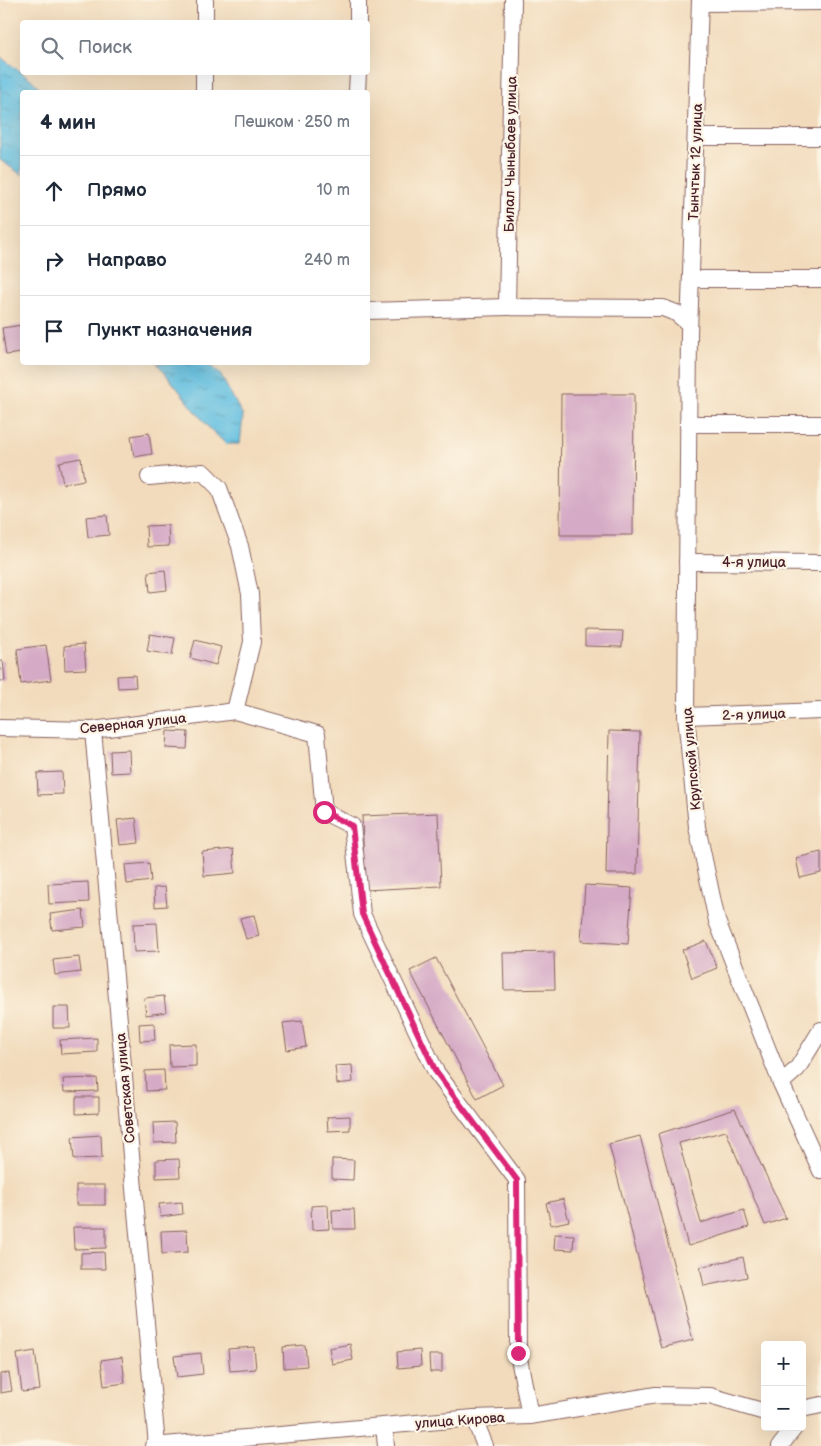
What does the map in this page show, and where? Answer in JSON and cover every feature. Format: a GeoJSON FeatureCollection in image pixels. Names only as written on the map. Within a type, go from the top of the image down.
{"type":"FeatureCollection","features":[{"type":"Feature","properties":{"kind":"street"},"geometry":{"type":"LineString","coordinates":[[205,0],[205,20]]}},
{"type":"Feature","properties":{"kind":"street"},"geometry":{"type":"LineString","coordinates":[[358,0],[358,20]]}},
{"type":"Feature","properties":{"kind":"street","name":"Билал Чыныбаев улица"},"geometry":{"type":"LineString","coordinates":[[507,307],[512,0]]}},
{"type":"Feature","properties":{"kind":"street"},"geometry":{"type":"LineString","coordinates":[[700,2],[821,2]]}},
{"type":"Feature","properties":{"kind":"street","name":"Тынчтык 12 улица"},"geometry":{"type":"LineString","coordinates":[[689,324],[700,2]]}},
{"type":"Feature","properties":{"kind":"street"},"geometry":{"type":"LineString","coordinates":[[204,75],[204,90]]}},
{"type":"Feature","properties":{"kind":"street"},"geometry":{"type":"LineString","coordinates":[[358,75],[358,90]]}},
{"type":"Feature","properties":{"kind":"street"},"geometry":{"type":"LineString","coordinates":[[696,137],[821,137]]}},
{"type":"Feature","properties":{"kind":"street"},"geometry":{"type":"LineString","coordinates":[[691,279],[821,279]]}},
{"type":"Feature","properties":{"kind":"street"},"geometry":{"type":"LineString","coordinates":[[370,310],[507,307],[664,308],[676,313],[689,324]]}},
{"type":"Feature","properties":{"kind":"street","name":"Крупской улица"},"geometry":{"type":"LineString","coordinates":[[689,324],[686,716],[697,827],[716,921],[781,1083],[821,1171]]}},
{"type":"Feature","properties":{"kind":"street"},"geometry":{"type":"LineString","coordinates":[[688,424],[821,424]]}},
{"type":"Feature","properties":{"kind":"street"},"geometry":{"type":"LineString","coordinates":[[149,477],[203,472],[219,488],[240,546],[250,594],[252,642],[235,711],[317,734],[324,812],[352,826],[362,914],[436,1072],[517,1180],[518,1353],[530,1416]]}},
{"type":"Feature","properties":{"kind":"street","name":"4-я улица"},"geometry":{"type":"LineString","coordinates":[[687,562],[821,563]]}},
{"type":"Feature","properties":{"kind":"street","name":"Северная улица"},"geometry":{"type":"LineString","coordinates":[[0,728],[93,730],[235,711]]}},
{"type":"Feature","properties":{"kind":"street","name":"2-я улица"},"geometry":{"type":"LineString","coordinates":[[686,716],[821,711]]}},
{"type":"Feature","properties":{"kind":"street","name":"Советская улица"},"geometry":{"type":"LineString","coordinates":[[93,730],[157,1446]]}},
{"type":"Feature","properties":{"kind":"street"},"geometry":{"type":"LineString","coordinates":[[781,1083],[797,1069],[821,1030]]}},
{"type":"Feature","properties":{"kind":"street","name":"улица Кирова"},"geometry":{"type":"LineString","coordinates":[[153,1446],[474,1418],[530,1416],[656,1395],[710,1396],[761,1411]]}},
{"type":"Feature","properties":{"kind":"street"},"geometry":{"type":"LineString","coordinates":[[474,1418],[486,1446]]}},
{"type":"Feature","properties":{"kind":"street"},"geometry":{"type":"LineString","coordinates":[[384,1426],[386,1446]]}},
{"type":"Feature","properties":{"kind":"street"},"geometry":{"type":"LineString","coordinates":[[780,1446],[792,1431]]}},
{"type":"Feature","properties":{"kind":"water"},"geometry":{"type":"Polygon","coordinates":[[[0,57],[20,71],[20,75],[25,75],[31,79],[42,90],[20,90],[20,174],[0,160],[0,57]]]}},
{"type":"Feature","properties":{"kind":"water"},"geometry":{"type":"Polygon","coordinates":[[[159,365],[209,365],[220,374],[243,416],[240,444],[226,444],[209,428],[159,365]]]}},
{"type":"Feature","properties":{"kind":"building"},"geometry":{"type":"Polygon","coordinates":[[[20,325],[20,353],[6,355],[2,328],[20,325]]]}},
{"type":"Feature","properties":{"kind":"building"},"geometry":{"type":"Polygon","coordinates":[[[561,394],[634,394],[633,535],[560,535],[561,394]]]}},
{"type":"Feature","properties":{"kind":"building"},"geometry":{"type":"Polygon","coordinates":[[[149,433],[152,454],[134,457],[131,436],[149,433]]]}},
{"type":"Feature","properties":{"kind":"building"},"geometry":{"type":"Polygon","coordinates":[[[81,458],[84,480],[63,484],[59,462],[81,458]]]}},
{"type":"Feature","properties":{"kind":"building"},"geometry":{"type":"Polygon","coordinates":[[[107,515],[109,535],[88,537],[86,517],[107,515]]]}},
{"type":"Feature","properties":{"kind":"building"},"geometry":{"type":"Polygon","coordinates":[[[168,525],[169,546],[147,547],[146,526],[168,525]]]}},
{"type":"Feature","properties":{"kind":"building"},"geometry":{"type":"Polygon","coordinates":[[[165,570],[167,590],[150,592],[148,572],[165,570]]]}},
{"type":"Feature","properties":{"kind":"building"},"geometry":{"type":"Polygon","coordinates":[[[585,630],[623,631],[622,647],[585,646],[585,630]]]}},
{"type":"Feature","properties":{"kind":"building"},"geometry":{"type":"Polygon","coordinates":[[[150,634],[175,638],[172,655],[147,651],[150,634]]]}},
{"type":"Feature","properties":{"kind":"building"},"geometry":{"type":"Polygon","coordinates":[[[195,640],[221,647],[216,665],[190,658],[195,640]]]}},
{"type":"Feature","properties":{"kind":"building"},"geometry":{"type":"Polygon","coordinates":[[[84,644],[86,669],[65,670],[64,646],[84,644]]]}},
{"type":"Feature","properties":{"kind":"building"},"geometry":{"type":"Polygon","coordinates":[[[46,645],[51,680],[21,684],[17,649],[46,645]]]}},
{"type":"Feature","properties":{"kind":"building"},"geometry":{"type":"Polygon","coordinates":[[[0,661],[3,661],[5,681],[0,681],[0,661]]]}},
{"type":"Feature","properties":{"kind":"building"},"geometry":{"type":"Polygon","coordinates":[[[135,675],[136,687],[118,688],[117,676],[135,675]]]}},
{"type":"Feature","properties":{"kind":"building"},"geometry":{"type":"Polygon","coordinates":[[[167,731],[188,732],[187,749],[166,748],[167,731]]]}},
{"type":"Feature","properties":{"kind":"building"},"geometry":{"type":"Polygon","coordinates":[[[609,731],[640,732],[637,874],[606,874],[609,731]]]}},
{"type":"Feature","properties":{"kind":"building"},"geometry":{"type":"Polygon","coordinates":[[[129,750],[130,772],[111,773],[110,751],[129,750]]]}},
{"type":"Feature","properties":{"kind":"building"},"geometry":{"type":"Polygon","coordinates":[[[62,772],[63,794],[38,795],[37,773],[62,772]]]}},
{"type":"Feature","properties":{"kind":"building"},"geometry":{"type":"Polygon","coordinates":[[[438,813],[441,886],[365,890],[362,816],[438,813]]]}},
{"type":"Feature","properties":{"kind":"building"},"geometry":{"type":"Polygon","coordinates":[[[136,818],[139,843],[120,845],[117,820],[136,818]]]}},
{"type":"Feature","properties":{"kind":"building"},"geometry":{"type":"Polygon","coordinates":[[[233,849],[235,873],[204,876],[202,852],[233,849]]]}},
{"type":"Feature","properties":{"kind":"building"},"geometry":{"type":"Polygon","coordinates":[[[821,852],[821,873],[800,878],[796,858],[821,852]]]}},
{"type":"Feature","properties":{"kind":"building"},"geometry":{"type":"Polygon","coordinates":[[[149,863],[151,881],[127,884],[125,865],[149,863]]]}},
{"type":"Feature","properties":{"kind":"building"},"geometry":{"type":"Polygon","coordinates":[[[88,882],[89,902],[49,904],[48,884],[88,882]]]}},
{"type":"Feature","properties":{"kind":"building"},"geometry":{"type":"Polygon","coordinates":[[[585,885],[632,888],[628,944],[581,941],[585,885]]]}},
{"type":"Feature","properties":{"kind":"building"},"geometry":{"type":"Polygon","coordinates":[[[165,887],[167,906],[155,907],[154,888],[165,887]]]}},
{"type":"Feature","properties":{"kind":"building"},"geometry":{"type":"Polygon","coordinates":[[[83,910],[85,927],[52,930],[50,914],[83,910]]]}},
{"type":"Feature","properties":{"kind":"building"},"geometry":{"type":"Polygon","coordinates":[[[254,915],[259,936],[246,939],[240,918],[254,915]]]}},
{"type":"Feature","properties":{"kind":"building"},"geometry":{"type":"Polygon","coordinates":[[[157,923],[159,951],[134,952],[133,924],[157,923]]]}},
{"type":"Feature","properties":{"kind":"building"},"geometry":{"type":"Polygon","coordinates":[[[706,941],[717,968],[692,978],[682,950],[706,941]]]}},
{"type":"Feature","properties":{"kind":"building"},"geometry":{"type":"Polygon","coordinates":[[[554,952],[555,989],[504,990],[503,953],[554,952]]]}},
{"type":"Feature","properties":{"kind":"building"},"geometry":{"type":"Polygon","coordinates":[[[79,957],[81,972],[55,975],[53,960],[79,957]]]}},
{"type":"Feature","properties":{"kind":"building"},"geometry":{"type":"Polygon","coordinates":[[[436,958],[503,1085],[477,1099],[410,971],[436,958]]]}},
{"type":"Feature","properties":{"kind":"building"},"geometry":{"type":"Polygon","coordinates":[[[164,996],[166,1012],[146,1015],[144,998],[164,996]]]}},
{"type":"Feature","properties":{"kind":"building"},"geometry":{"type":"Polygon","coordinates":[[[53,1007],[69,1007],[70,1028],[53,1028],[53,1007]]]}},
{"type":"Feature","properties":{"kind":"building"},"geometry":{"type":"Polygon","coordinates":[[[302,1021],[306,1047],[287,1050],[283,1023],[302,1021]]]}},
{"type":"Feature","properties":{"kind":"building"},"geometry":{"type":"Polygon","coordinates":[[[154,1023],[155,1040],[140,1041],[139,1024],[154,1023]]]}},
{"type":"Feature","properties":{"kind":"building"},"geometry":{"type":"Polygon","coordinates":[[[97,1038],[97,1052],[61,1054],[60,1040],[97,1038]]]}},
{"type":"Feature","properties":{"kind":"building"},"geometry":{"type":"Polygon","coordinates":[[[196,1044],[196,1066],[170,1067],[169,1045],[196,1044]]]}},
{"type":"Feature","properties":{"kind":"building"},"geometry":{"type":"Polygon","coordinates":[[[352,1065],[353,1082],[337,1084],[335,1066],[352,1065]]]}},
{"type":"Feature","properties":{"kind":"building"},"geometry":{"type":"Polygon","coordinates":[[[164,1070],[165,1090],[146,1091],[145,1071],[164,1070]]]}},
{"type":"Feature","properties":{"kind":"building"},"geometry":{"type":"Polygon","coordinates":[[[97,1078],[98,1091],[64,1092],[63,1079],[97,1078]]]}},
{"type":"Feature","properties":{"kind":"building"},"geometry":{"type":"Polygon","coordinates":[[[76,1097],[99,1097],[99,1113],[76,1114],[76,1097]]]}},
{"type":"Feature","properties":{"kind":"building"},"geometry":{"type":"Polygon","coordinates":[[[735,1109],[786,1218],[765,1225],[726,1131],[679,1143],[701,1223],[744,1210],[749,1227],[688,1246],[658,1134],[735,1109]]]}},
{"type":"Feature","properties":{"kind":"building"},"geometry":{"type":"Polygon","coordinates":[[[350,1116],[350,1130],[328,1131],[327,1117],[350,1116]]]}},
{"type":"Feature","properties":{"kind":"building"},"geometry":{"type":"Polygon","coordinates":[[[175,1122],[176,1142],[154,1143],[153,1123],[175,1122]]]}},
{"type":"Feature","properties":{"kind":"building"},"geometry":{"type":"Polygon","coordinates":[[[101,1135],[102,1158],[74,1159],[72,1137],[101,1135]]]}},
{"type":"Feature","properties":{"kind":"building"},"geometry":{"type":"Polygon","coordinates":[[[640,1136],[693,1340],[661,1348],[609,1144],[640,1136]]]}},
{"type":"Feature","properties":{"kind":"building"},"geometry":{"type":"Polygon","coordinates":[[[179,1159],[180,1177],[156,1178],[156,1160],[179,1159]]]}},
{"type":"Feature","properties":{"kind":"building"},"geometry":{"type":"Polygon","coordinates":[[[332,1159],[354,1160],[353,1180],[332,1179],[332,1159]]]}},
{"type":"Feature","properties":{"kind":"building"},"geometry":{"type":"Polygon","coordinates":[[[76,1185],[105,1185],[105,1205],[76,1205],[76,1185]]]}},
{"type":"Feature","properties":{"kind":"building"},"geometry":{"type":"Polygon","coordinates":[[[563,1199],[569,1221],[551,1225],[546,1203],[563,1199]]]}},
{"type":"Feature","properties":{"kind":"building"},"geometry":{"type":"Polygon","coordinates":[[[182,1202],[183,1214],[161,1217],[159,1204],[182,1202]]]}},
{"type":"Feature","properties":{"kind":"building"},"geometry":{"type":"Polygon","coordinates":[[[328,1205],[329,1229],[312,1230],[311,1206],[328,1205]]]}},
{"type":"Feature","properties":{"kind":"building"},"geometry":{"type":"Polygon","coordinates":[[[354,1209],[355,1229],[333,1229],[332,1210],[354,1209]]]}},
{"type":"Feature","properties":{"kind":"building"},"geometry":{"type":"Polygon","coordinates":[[[73,1227],[106,1227],[106,1248],[74,1249],[73,1227]]]}},
{"type":"Feature","properties":{"kind":"building"},"geometry":{"type":"Polygon","coordinates":[[[187,1230],[188,1252],[162,1254],[161,1231],[187,1230]]]}},
{"type":"Feature","properties":{"kind":"building"},"geometry":{"type":"Polygon","coordinates":[[[555,1234],[574,1235],[573,1250],[554,1249],[555,1234]]]}},
{"type":"Feature","properties":{"kind":"building"},"geometry":{"type":"Polygon","coordinates":[[[104,1252],[105,1269],[81,1269],[81,1253],[104,1252]]]}},
{"type":"Feature","properties":{"kind":"building"},"geometry":{"type":"Polygon","coordinates":[[[743,1257],[747,1277],[704,1286],[700,1267],[743,1257]]]}},
{"type":"Feature","properties":{"kind":"building"},"geometry":{"type":"Polygon","coordinates":[[[350,1344],[353,1360],[332,1364],[329,1348],[350,1344]]]}},
{"type":"Feature","properties":{"kind":"building"},"geometry":{"type":"Polygon","coordinates":[[[305,1345],[307,1366],[284,1368],[283,1347],[305,1345]]]}},
{"type":"Feature","properties":{"kind":"building"},"geometry":{"type":"Polygon","coordinates":[[[254,1347],[256,1369],[230,1371],[228,1349],[254,1347]]]}},
{"type":"Feature","properties":{"kind":"building"},"geometry":{"type":"Polygon","coordinates":[[[420,1350],[421,1366],[398,1368],[397,1352],[420,1350]]]}},
{"type":"Feature","properties":{"kind":"building"},"geometry":{"type":"Polygon","coordinates":[[[35,1351],[40,1390],[22,1392],[17,1354],[35,1351]]]}},
{"type":"Feature","properties":{"kind":"building"},"geometry":{"type":"Polygon","coordinates":[[[201,1353],[203,1374],[177,1377],[174,1356],[201,1353]]]}},
{"type":"Feature","properties":{"kind":"building"},"geometry":{"type":"Polygon","coordinates":[[[429,1355],[442,1355],[442,1372],[430,1372],[429,1355]]]}},
{"type":"Feature","properties":{"kind":"building"},"geometry":{"type":"Polygon","coordinates":[[[122,1357],[125,1383],[104,1386],[101,1360],[122,1357]]]}},
{"type":"Feature","properties":{"kind":"building"},"geometry":{"type":"Polygon","coordinates":[[[9,1373],[12,1391],[0,1393],[0,1374],[9,1373]]]}},
{"type":"Feature","properties":{"kind":"route"},"geometry":{"type":"LineString","coordinates":[[324,812],[352,826],[362,914],[436,1072],[517,1180],[518,1353]]}}]}
